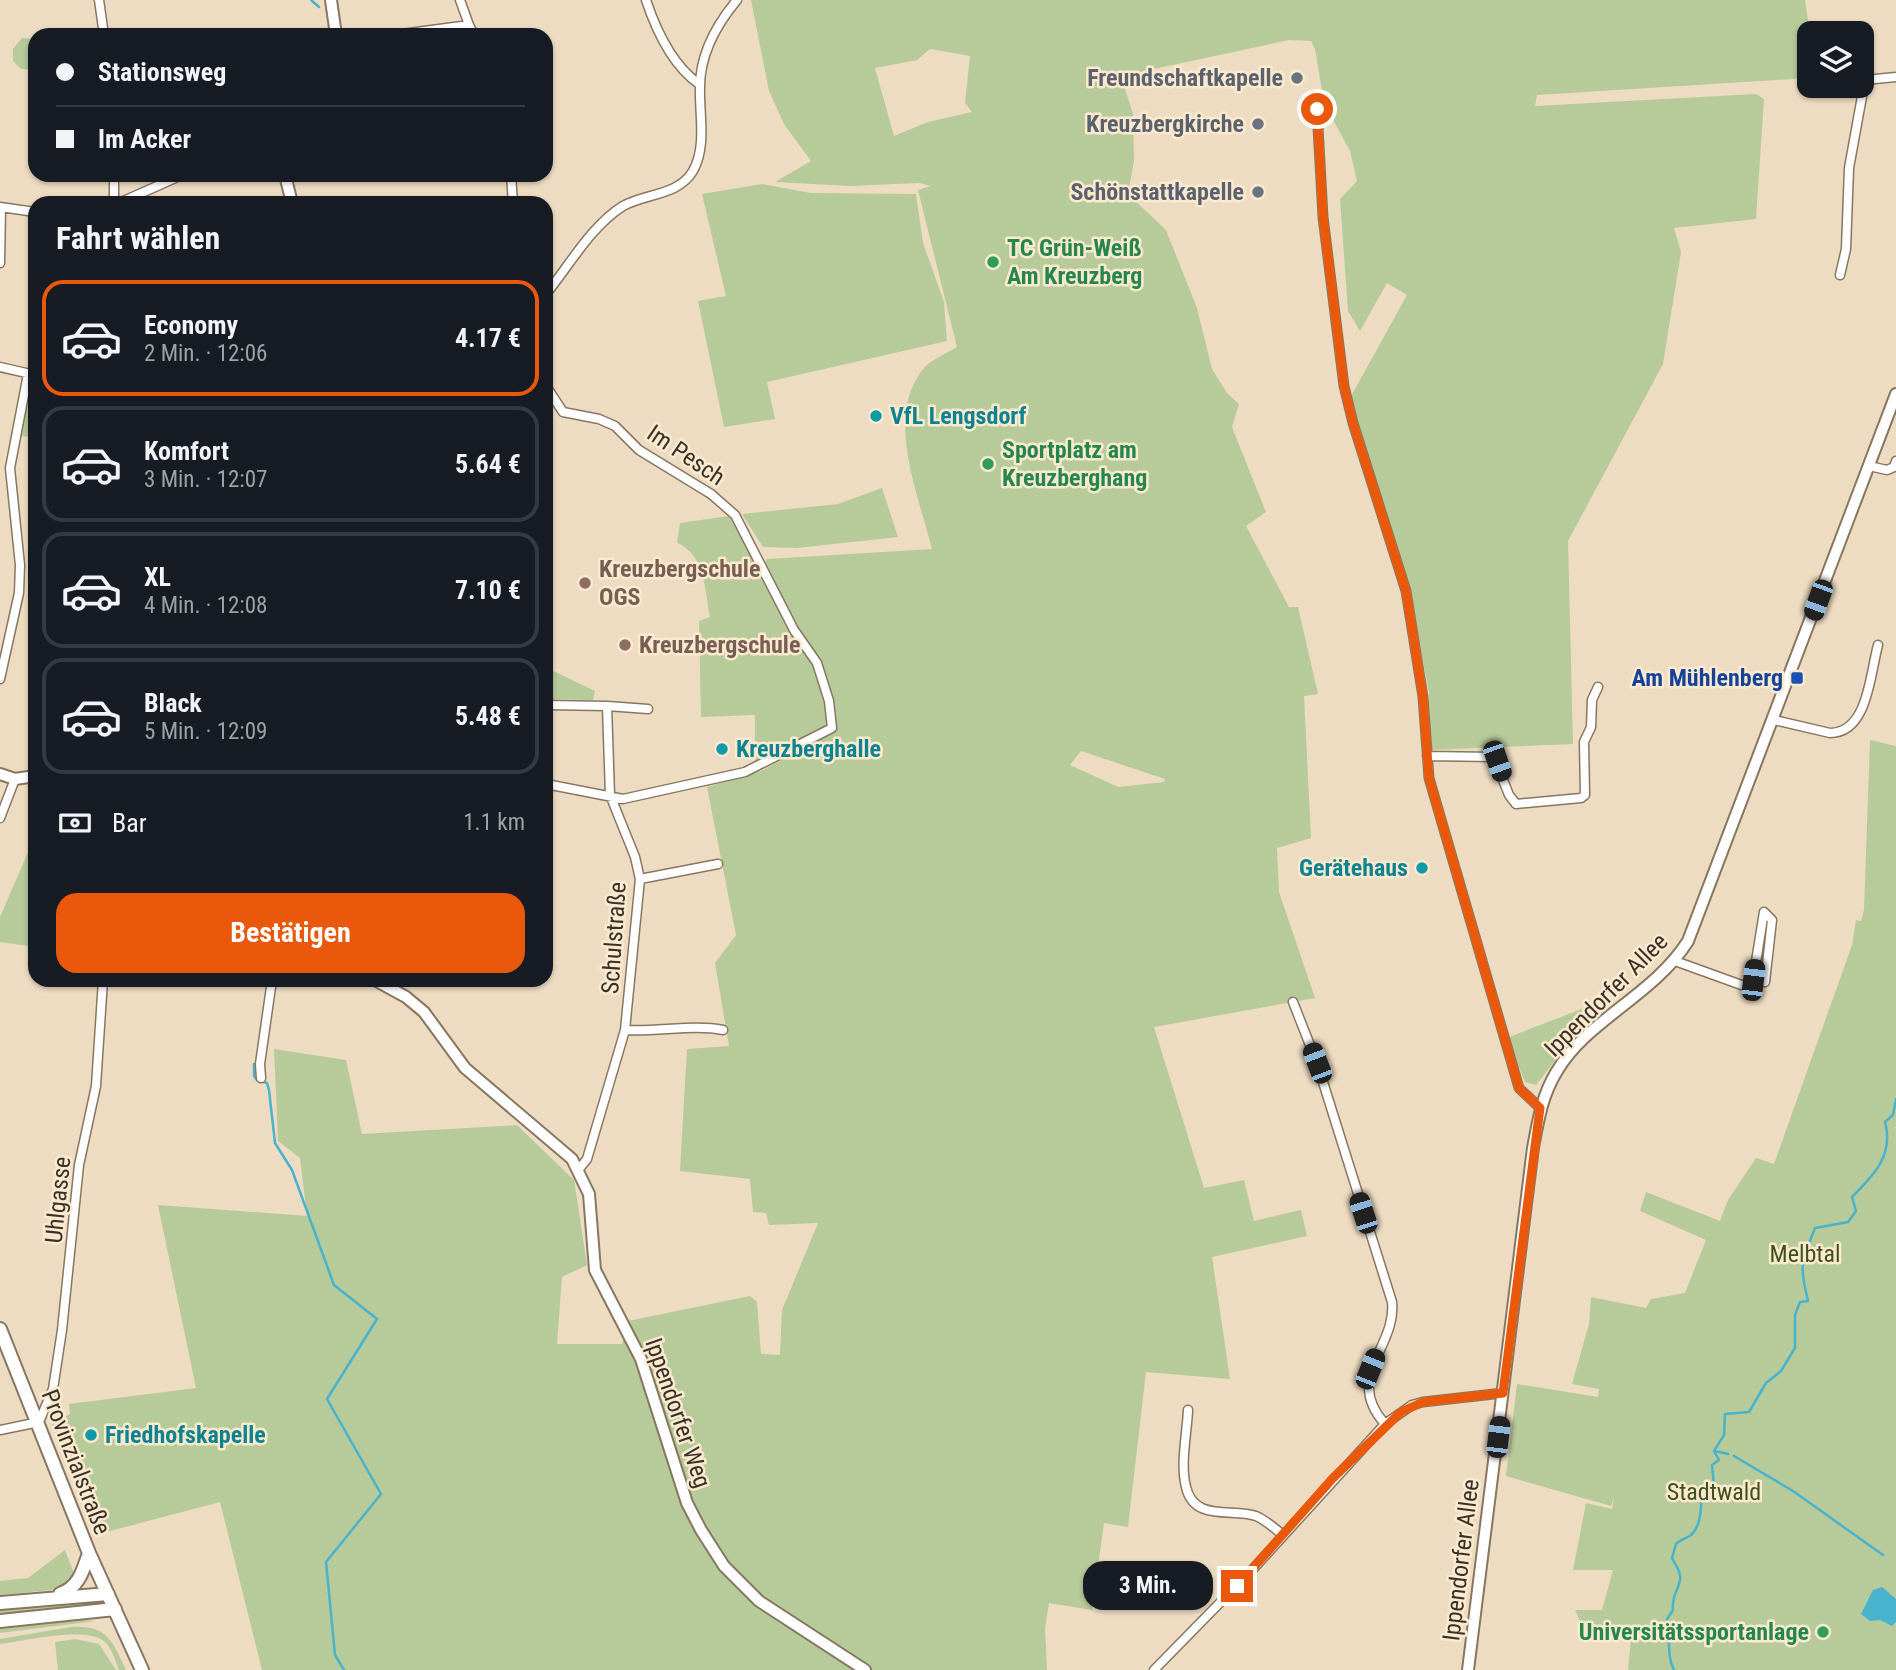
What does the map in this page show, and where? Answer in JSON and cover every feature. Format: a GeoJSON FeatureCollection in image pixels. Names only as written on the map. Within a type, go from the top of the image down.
{"type":"FeatureCollection","features":[{"type":"Feature","properties":{"kind":"main road","name":"Provinzialstraße"},"geometry":{"type":"LineString","coordinates":[[0,1329],[89,1553],[142,1670]]}},
{"type":"Feature","properties":{"kind":"main road"},"geometry":{"type":"LineString","coordinates":[[53,1597],[75,1585],[89,1553]]}},
{"type":"Feature","properties":{"kind":"main road"},"geometry":{"type":"LineString","coordinates":[[0,1603],[108,1594]]}},
{"type":"Feature","properties":{"kind":"main road"},"geometry":{"type":"LineString","coordinates":[[0,1621],[115,1609]]}},
{"type":"Feature","properties":{"kind":"street"},"geometry":{"type":"LineString","coordinates":[[99,0],[103,28]]}},
{"type":"Feature","properties":{"kind":"street"},"geometry":{"type":"LineString","coordinates":[[331,0],[335,28]]}},
{"type":"Feature","properties":{"kind":"street"},"geometry":{"type":"LineString","coordinates":[[460,0],[471,28]]}},
{"type":"Feature","properties":{"kind":"street"},"geometry":{"type":"LineString","coordinates":[[646,0],[662,38],[687,75],[699,83]]}},
{"type":"Feature","properties":{"kind":"street"},"geometry":{"type":"LineString","coordinates":[[553,285],[611,215],[639,198],[666,192],[688,178],[701,145],[699,83],[713,35],[737,0]]}},
{"type":"Feature","properties":{"kind":"street"},"geometry":{"type":"LineString","coordinates":[[442,28],[469,24]]}},
{"type":"Feature","properties":{"kind":"street"},"geometry":{"type":"LineString","coordinates":[[1840,275],[1846,248],[1849,167],[1865,80],[1896,77]]}},
{"type":"Feature","properties":{"kind":"street"},"geometry":{"type":"LineString","coordinates":[[1317,109],[1323,217],[1344,386],[1406,591],[1423,697],[1429,778],[1519,1088],[1540,1108]]}},
{"type":"Feature","properties":{"kind":"street"},"geometry":{"type":"LineString","coordinates":[[132,196],[166,182]]}},
{"type":"Feature","properties":{"kind":"street"},"geometry":{"type":"LineString","coordinates":[[0,263],[0,207],[28,211]]}},
{"type":"Feature","properties":{"kind":"street"},"geometry":{"type":"LineString","coordinates":[[0,367],[28,374]]}},
{"type":"Feature","properties":{"kind":"street"},"geometry":{"type":"LineString","coordinates":[[0,678],[19,593],[20,565],[10,468],[28,392]]}},
{"type":"Feature","properties":{"kind":"street","name":"Ippendorfer Allee"},"geometry":{"type":"LineString","coordinates":[[1468,1670],[1540,1108],[1556,1071],[1568,1055],[1675,961],[1698,923],[1896,394]]}},
{"type":"Feature","properties":{"kind":"street","name":"Im Pesch"},"geometry":{"type":"LineString","coordinates":[[553,397],[563,412],[608,422],[639,450],[723,503],[742,526],[794,630],[817,663],[829,702],[832,728],[745,772],[623,799],[610,795]]}},
{"type":"Feature","properties":{"kind":"street"},"geometry":{"type":"LineString","coordinates":[[1869,466],[1887,470],[1894,467],[1896,461]]}},
{"type":"Feature","properties":{"kind":"street"},"geometry":{"type":"LineString","coordinates":[[1774,720],[1810,730],[1839,733],[1853,725],[1861,713],[1878,645]]}},
{"type":"Feature","properties":{"kind":"street"},"geometry":{"type":"LineString","coordinates":[[1427,756],[1494,757],[1509,795],[1516,804],[1581,798],[1585,791],[1584,742],[1591,727],[1592,700],[1598,687]]}},
{"type":"Feature","properties":{"kind":"street"},"geometry":{"type":"LineString","coordinates":[[553,705],[648,709]]}},
{"type":"Feature","properties":{"kind":"street","name":"Schulstraße"},"geometry":{"type":"LineString","coordinates":[[579,1169],[587,1158],[625,1030],[640,880],[630,843],[610,795],[607,706]]}},
{"type":"Feature","properties":{"kind":"street"},"geometry":{"type":"LineString","coordinates":[[0,774],[15,779],[28,777]]}},
{"type":"Feature","properties":{"kind":"street"},"geometry":{"type":"LineString","coordinates":[[0,818],[15,779]]}},
{"type":"Feature","properties":{"kind":"street"},"geometry":{"type":"LineString","coordinates":[[553,784],[610,795]]}},
{"type":"Feature","properties":{"kind":"street"},"geometry":{"type":"LineString","coordinates":[[640,880],[719,864]]}},
{"type":"Feature","properties":{"kind":"street"},"geometry":{"type":"LineString","coordinates":[[1675,961],[1747,987],[1753,980],[1764,912],[1772,920],[1765,982]]}},
{"type":"Feature","properties":{"kind":"street","name":"Uhlgasse"},"geometry":{"type":"LineString","coordinates":[[39,1423],[50,1398],[58,1355],[79,1165],[96,1086],[103,987]]}},
{"type":"Feature","properties":{"kind":"street"},"geometry":{"type":"LineString","coordinates":[[261,1078],[260,1064],[271,987]]}},
{"type":"Feature","properties":{"kind":"street","name":"Ippendorfer Weg"},"geometry":{"type":"LineString","coordinates":[[387,987],[424,1012],[465,1068],[564,1150],[579,1169],[589,1194],[595,1270],[641,1359],[687,1503],[701,1531],[724,1566],[759,1601],[866,1670]]}},
{"type":"Feature","properties":{"kind":"street"},"geometry":{"type":"LineString","coordinates":[[1293,1002],[1317,1063],[1390,1294],[1392,1318],[1369,1379],[1373,1405],[1385,1424]]}},
{"type":"Feature","properties":{"kind":"street"},"geometry":{"type":"LineString","coordinates":[[625,1030],[664,1031],[694,1027],[723,1030]]}},
{"type":"Feature","properties":{"kind":"street"},"geometry":{"type":"LineString","coordinates":[[1154,1670],[1385,1424],[1401,1412],[1423,1402],[1503,1393]]}},
{"type":"Feature","properties":{"kind":"street"},"geometry":{"type":"LineString","coordinates":[[1188,1410],[1185,1478],[1191,1498],[1199,1507],[1212,1512],[1255,1516],[1283,1535]]}},
{"type":"Feature","properties":{"kind":"street"},"geometry":{"type":"LineString","coordinates":[[0,1430],[39,1423]]}},
{"type":"Feature","properties":{"kind":"green space"},"geometry":{"type":"Polygon","coordinates":[[[751,0],[1805,0],[1808,21],[1797,21],[1797,79],[1537,95],[1535,106],[1756,94],[1764,99],[1756,219],[1674,228],[1681,252],[1663,364],[1568,541],[1573,744],[1430,750],[1429,693],[1410,591],[1350,398],[1407,295],[1387,283],[1360,331],[1348,311],[1340,199],[1357,181],[1350,151],[1324,103],[1315,49],[1311,41],[1289,40],[1121,76],[1133,114],[1134,161],[1128,194],[1166,230],[1197,308],[1212,369],[1227,393],[1239,404],[1232,427],[1266,512],[1246,526],[1289,607],[1298,607],[1318,694],[1304,696],[1311,838],[1277,848],[1279,892],[1315,998],[1154,1027],[1204,1188],[1244,1180],[1254,1221],[1301,1210],[1307,1236],[1212,1257],[1230,1379],[1146,1372],[1128,1527],[1104,1523],[1092,1610],[1049,1603],[1045,1628],[1047,1670],[262,1670],[220,1502],[95,1535],[52,1424],[70,1414],[69,1404],[196,1388],[158,1205],[307,1216],[300,1158],[278,1141],[274,1049],[346,1060],[362,1134],[517,1125],[574,1180],[587,1265],[562,1277],[557,1344],[622,1344],[628,1321],[750,1296],[757,1302],[761,1354],[780,1355],[782,1310],[818,1223],[769,1225],[766,1213],[753,1212],[750,1179],[680,1171],[687,1049],[729,1046],[715,963],[736,935],[707,787],[761,771],[835,731],[831,700],[764,563],[767,559],[932,549],[908,456],[905,431],[907,408],[913,386],[925,367],[957,347],[918,190],[931,186],[919,183],[850,186],[775,182],[811,161],[784,124],[769,91],[751,0]],[[930,49],[917,60],[875,68],[894,136],[928,122],[972,112],[965,103],[970,56],[930,49]],[[1081,751],[1070,765],[1118,787],[1164,782],[1165,779],[1081,751]]]}},
{"type":"Feature","properties":{"kind":"green space"},"geometry":{"type":"Polygon","coordinates":[[[22,38],[28,38],[28,70],[21,69],[13,61],[13,49],[22,38]]]}},
{"type":"Feature","properties":{"kind":"green space"},"geometry":{"type":"Polygon","coordinates":[[[762,184],[811,193],[916,194],[923,243],[944,302],[947,341],[767,382],[775,419],[724,427],[698,301],[726,296],[702,194],[762,184]]]}},
{"type":"Feature","properties":{"kind":"green space"},"geometry":{"type":"Polygon","coordinates":[[[28,400],[28,437],[20,436],[28,400]]]}},
{"type":"Feature","properties":{"kind":"green space"},"geometry":{"type":"Polygon","coordinates":[[[882,488],[898,537],[797,548],[763,547],[742,514],[838,504],[882,488]]]}},
{"type":"Feature","properties":{"kind":"green space"},"geometry":{"type":"Polygon","coordinates":[[[729,516],[814,665],[826,703],[829,726],[755,762],[755,715],[701,717],[699,621],[710,617],[705,585],[698,564],[686,548],[677,543],[680,523],[729,516]]]}},
{"type":"Feature","properties":{"kind":"green space"},"geometry":{"type":"Polygon","coordinates":[[[553,671],[595,691],[593,700],[553,699],[553,671]]]}},
{"type":"Feature","properties":{"kind":"green space","name":"Stadtwald"},"geometry":{"type":"Polygon","coordinates":[[[1870,740],[1896,746],[1896,1670],[1628,1670],[1632,1628],[1584,1630],[1575,1610],[1602,1610],[1613,1570],[1573,1570],[1586,1503],[1612,1509],[1614,1497],[1611,1506],[1506,1476],[1517,1384],[1598,1397],[1599,1389],[1572,1384],[1589,1324],[1591,1297],[1646,1308],[1651,1299],[1685,1293],[1706,1240],[1640,1211],[1646,1192],[1720,1221],[1728,1200],[1756,1158],[1774,1164],[1852,945],[1856,920],[1861,921],[1864,910],[1870,740]]]}},
{"type":"Feature","properties":{"kind":"green space"},"geometry":{"type":"Polygon","coordinates":[[[28,852],[28,946],[0,942],[0,917],[28,852]]]}},
{"type":"Feature","properties":{"kind":"green space"},"geometry":{"type":"Polygon","coordinates":[[[1589,1006],[1592,1021],[1571,1040],[1536,1085],[1525,1082],[1507,1038],[1589,1006]]]}},
{"type":"Feature","properties":{"kind":"green space"},"geometry":{"type":"Polygon","coordinates":[[[65,1550],[75,1576],[61,1589],[0,1595],[0,1581],[28,1578],[65,1550]]]}},
{"type":"Feature","properties":{"kind":"green space"},"geometry":{"type":"Polygon","coordinates":[[[88,1599],[90,1606],[0,1616],[0,1608],[88,1599]]]}},
{"type":"Feature","properties":{"kind":"green space"},"geometry":{"type":"Polygon","coordinates":[[[81,1620],[96,1621],[0,1633],[0,1629],[81,1620]]]}},
{"type":"Feature","properties":{"kind":"green space"},"geometry":{"type":"Polygon","coordinates":[[[71,1627],[101,1632],[117,1650],[126,1670],[119,1670],[109,1647],[95,1637],[69,1635],[0,1644],[0,1639],[71,1627]]]}},
{"type":"Feature","properties":{"kind":"green space"},"geometry":{"type":"Polygon","coordinates":[[[75,1639],[99,1644],[116,1670],[58,1670],[55,1642],[75,1639]]]}},
{"type":"Feature","properties":{"kind":"water"},"geometry":{"type":"Polygon","coordinates":[[[1882,1587],[1896,1599],[1896,1622],[1892,1626],[1880,1620],[1870,1621],[1861,1614],[1873,1590],[1882,1587]]]}},
{"type":"Feature","properties":{"kind":"waterway"},"geometry":{"type":"LineString","coordinates":[[311,0],[319,7]]}},
{"type":"Feature","properties":{"kind":"waterway"},"geometry":{"type":"LineString","coordinates":[[254,1064],[254,1076],[257,1080]]}},
{"type":"Feature","properties":{"kind":"waterway"},"geometry":{"type":"LineString","coordinates":[[263,1082],[267,1083],[269,1090],[275,1143],[292,1170],[334,1285],[377,1319],[327,1399],[381,1494],[326,1562],[335,1655],[344,1670]]}},
{"type":"Feature","properties":{"kind":"waterway"},"geometry":{"type":"LineString","coordinates":[[1674,1670],[1670,1658],[1667,1619],[1673,1610],[1680,1579],[1679,1570],[1672,1558],[1676,1544],[1691,1535],[1698,1525],[1703,1489],[1714,1486],[1712,1465],[1719,1460],[1714,1451],[1724,1435],[1725,1414],[1749,1412],[1766,1383],[1781,1371],[1795,1348],[1795,1315],[1800,1302],[1808,1301],[1803,1264],[1815,1228],[1848,1222],[1856,1211],[1852,1197],[1880,1164],[1887,1145],[1885,1122],[1893,1115],[1896,1099]]}},
{"type":"Feature","properties":{"kind":"waterway"},"geometry":{"type":"LineString","coordinates":[[1715,1451],[1728,1454]]}},
{"type":"Feature","properties":{"kind":"waterway"},"geometry":{"type":"LineString","coordinates":[[1734,1456],[1793,1491],[1883,1555]]}},
{"type":"Feature","properties":{"kind":"place","name":"Freundschaftkapelle"},"geometry":{"type":"Point","coordinates":[1297,78]}},
{"type":"Feature","properties":{"kind":"place","name":"Kreuzbergkirche"},"geometry":{"type":"Point","coordinates":[1258,124]}},
{"type":"Feature","properties":{"kind":"place","name":"Schönstattkapelle"},"geometry":{"type":"Point","coordinates":[1258,192]}},
{"type":"Feature","properties":{"kind":"place","name":"TC Grün-Weiß Am Kreuzberg"},"geometry":{"type":"Point","coordinates":[993,262]}},
{"type":"Feature","properties":{"kind":"place","name":"VfL Lengsdorf"},"geometry":{"type":"Point","coordinates":[876,416]}},
{"type":"Feature","properties":{"kind":"place","name":"Sportplatz am Kreuzberghang"},"geometry":{"type":"Point","coordinates":[988,464]}},
{"type":"Feature","properties":{"kind":"place","name":"Kreuzbergschule OGS"},"geometry":{"type":"Point","coordinates":[585,583]}},
{"type":"Feature","properties":{"kind":"place","name":"Kreuzbergschule"},"geometry":{"type":"Point","coordinates":[625,645]}},
{"type":"Feature","properties":{"kind":"place","name":"Am Mühlenberg"},"geometry":{"type":"Point","coordinates":[1797,678]}},
{"type":"Feature","properties":{"kind":"place","name":"Kreuzberghalle"},"geometry":{"type":"Point","coordinates":[722,749]}},
{"type":"Feature","properties":{"kind":"place","name":"Gerätehaus"},"geometry":{"type":"Point","coordinates":[1422,868]}},
{"type":"Feature","properties":{"kind":"place","name":"Friedhofskapelle"},"geometry":{"type":"Point","coordinates":[91,1435]}},
{"type":"Feature","properties":{"kind":"place","name":"Universitätssportanlage"},"geometry":{"type":"Point","coordinates":[1823,1632]}},
{"type":"Feature","properties":{"kind":"route"},"geometry":{"type":"LineString","coordinates":[[1237,1586],[1333,1478],[1385,1424],[1401,1412],[1423,1402],[1503,1393],[1540,1108],[1519,1088],[1484,976],[1429,778],[1423,697],[1406,591],[1344,386],[1323,217],[1317,109]]}},
{"type":"Feature","properties":{"kind":"park label","name":"Melbtal"},"geometry":{"type":"Point","coordinates":[1805,1254]}}]}
